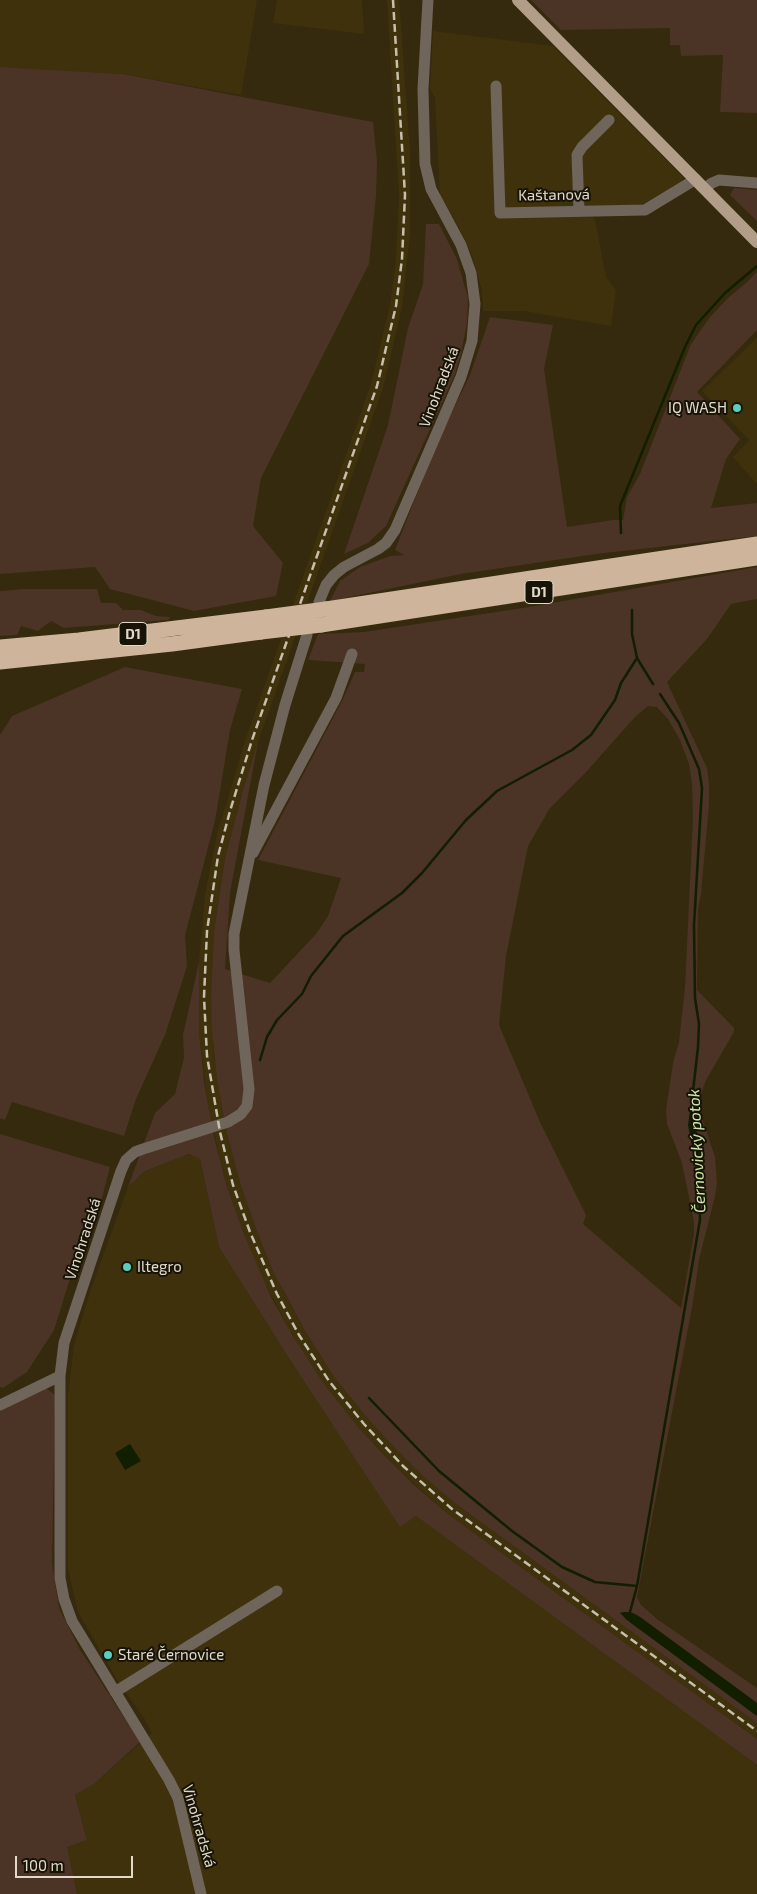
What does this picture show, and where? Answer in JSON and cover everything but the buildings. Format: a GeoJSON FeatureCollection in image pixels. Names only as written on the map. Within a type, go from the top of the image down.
{"type":"FeatureCollection","features":[{"type":"Feature","properties":{"kind":"highway","name":"D1"},"geometry":{"type":"LineString","coordinates":[[0,647],[79,640],[266,617],[323,606],[757,544]]}},
{"type":"Feature","properties":{"kind":"highway","name":"D1"},"geometry":{"type":"LineString","coordinates":[[0,662],[172,644],[321,625],[757,558]]}},
{"type":"Feature","properties":{"kind":"main road"},"geometry":{"type":"LineString","coordinates":[[518,0],[757,242]]}},
{"type":"Feature","properties":{"kind":"street","name":"Vinohradská"},"geometry":{"type":"LineString","coordinates":[[323,606],[326,585],[334,575],[344,567],[378,549],[386,543],[395,530],[461,377],[472,341],[475,304],[471,273],[461,245],[431,189],[425,164],[423,89],[428,0]]}},
{"type":"Feature","properties":{"kind":"street","name":"Kaštanová"},"geometry":{"type":"LineString","coordinates":[[496,86],[500,213],[645,210],[700,184],[719,180],[757,183]]}},
{"type":"Feature","properties":{"kind":"street"},"geometry":{"type":"LineString","coordinates":[[579,211],[577,155],[582,147],[609,120]]}},
{"type":"Feature","properties":{"kind":"street","name":"Vinohradská"},"geometry":{"type":"LineString","coordinates":[[202,1894],[178,1798],[170,1780],[72,1622],[64,1599],[60,1578],[60,1376],[64,1343],[126,1160],[134,1152],[142,1149],[228,1122],[241,1114],[247,1106],[249,1089],[234,950],[234,934],[264,785],[284,705],[307,635]]}},
{"type":"Feature","properties":{"kind":"street","name":"Vinohradská"},"geometry":{"type":"LineString","coordinates":[[247,865],[336,698],[352,654]]}},
{"type":"Feature","properties":{"kind":"street"},"geometry":{"type":"LineString","coordinates":[[264,785],[283,795]]}},
{"type":"Feature","properties":{"kind":"street"},"geometry":{"type":"LineString","coordinates":[[0,1405],[60,1376]]}},
{"type":"Feature","properties":{"kind":"street"},"geometry":{"type":"LineString","coordinates":[[115,1692],[277,1591]]}},
{"type":"Feature","properties":{"kind":"shaded area"},"geometry":{"type":"Polygon","coordinates":[[[0,0],[257,0],[241,95],[123,74],[0,67],[0,0]]]}},
{"type":"Feature","properties":{"kind":"shaded area"},"geometry":{"type":"Polygon","coordinates":[[[277,0],[362,0],[364,34],[273,23],[277,0]]]}},
{"type":"Feature","properties":{"kind":"shaded area"},"geometry":{"type":"Polygon","coordinates":[[[387,0],[399,0],[410,151],[410,234],[402,307],[383,388],[258,742],[225,858],[214,931],[211,997],[214,1056],[226,1130],[240,1183],[256,1229],[283,1291],[334,1377],[369,1420],[408,1461],[456,1504],[757,1723],[757,1739],[448,1514],[399,1470],[359,1428],[324,1384],[308,1360],[262,1278],[227,1187],[209,1113],[199,1032],[199,962],[205,895],[217,834],[246,738],[371,384],[390,305],[396,258],[399,195],[387,0]]]}},
{"type":"Feature","properties":{"kind":"shaded area"},"geometry":{"type":"Polygon","coordinates":[[[531,0],[757,0],[757,113],[720,112],[723,55],[681,56],[680,45],[670,45],[670,28],[561,30],[531,0]]]}},
{"type":"Feature","properties":{"kind":"shaded area"},"geometry":{"type":"Polygon","coordinates":[[[433,31],[553,46],[683,177],[681,182],[642,205],[588,208],[595,220],[606,277],[616,290],[611,326],[524,311],[483,311],[482,291],[472,255],[459,227],[440,195],[435,98],[430,89],[433,31]]]}},
{"type":"Feature","properties":{"kind":"shaded area"},"geometry":{"type":"Polygon","coordinates":[[[0,67],[123,74],[373,122],[377,161],[376,196],[369,264],[261,478],[253,526],[283,563],[276,596],[194,611],[110,589],[95,567],[0,574],[0,67]]]}},
{"type":"Feature","properties":{"kind":"shaded area"},"geometry":{"type":"Polygon","coordinates":[[[734,188],[757,190],[757,221],[730,195],[734,188]]]}},
{"type":"Feature","properties":{"kind":"shaded area"},"geometry":{"type":"Polygon","coordinates":[[[426,224],[439,224],[457,259],[468,298],[467,323],[461,354],[455,374],[386,526],[368,543],[344,554],[388,425],[408,328],[423,284],[426,224]]]}},
{"type":"Feature","properties":{"kind":"shaded area"},"geometry":{"type":"Polygon","coordinates":[[[757,272],[757,330],[697,392],[740,439],[726,459],[711,508],[757,503],[757,536],[596,554],[461,574],[330,601],[340,581],[360,567],[390,556],[404,555],[395,550],[436,445],[470,375],[490,317],[553,325],[544,369],[567,527],[623,520],[627,497],[640,474],[691,344],[710,317],[757,272]]]}},
{"type":"Feature","properties":{"kind":"shaded area"},"geometry":{"type":"Polygon","coordinates":[[[757,338],[757,484],[733,457],[749,440],[702,391],[757,338]]]}},
{"type":"Feature","properties":{"kind":"shaded area"},"geometry":{"type":"Polygon","coordinates":[[[757,567],[757,599],[731,604],[707,639],[667,682],[707,768],[709,783],[709,805],[698,909],[697,990],[734,1028],[734,1032],[706,1080],[698,1102],[715,1157],[717,1183],[699,1260],[693,1302],[637,1597],[641,1605],[657,1619],[757,1688],[757,1703],[636,1614],[630,1612],[621,1613],[627,1620],[757,1716],[757,1723],[456,1504],[422,1475],[369,1420],[334,1377],[305,1331],[274,1273],[240,1183],[226,1130],[217,1079],[212,1031],[211,997],[214,931],[225,858],[258,742],[230,893],[225,969],[270,983],[316,934],[328,916],[341,878],[258,860],[342,701],[355,672],[364,672],[365,664],[308,660],[318,634],[364,632],[529,607],[757,567]],[[648,706],[634,718],[588,770],[550,808],[528,846],[506,956],[499,1025],[540,1122],[586,1215],[583,1224],[681,1308],[694,1234],[694,1222],[682,1163],[667,1124],[666,1110],[673,1063],[679,1042],[685,987],[693,818],[692,784],[689,764],[680,740],[668,719],[657,707],[648,706]],[[692,1098],[699,1184],[702,1173],[692,1098]]]}},
{"type":"Feature","properties":{"kind":"shaded area"},"geometry":{"type":"Polygon","coordinates":[[[23,589],[97,589],[101,603],[116,603],[123,610],[141,610],[156,616],[170,617],[168,620],[64,628],[51,621],[38,631],[21,626],[17,635],[0,636],[0,591],[23,589]]]}},
{"type":"Feature","properties":{"kind":"shaded area"},"geometry":{"type":"Polygon","coordinates":[[[125,667],[242,689],[230,730],[215,821],[185,935],[187,966],[165,1035],[136,1099],[124,1136],[12,1102],[5,1120],[0,1118],[0,735],[12,716],[125,667]]]}},
{"type":"Feature","properties":{"kind":"shaded area"},"geometry":{"type":"Polygon","coordinates":[[[199,962],[199,1032],[204,1081],[213,1133],[227,1187],[244,1234],[271,1297],[294,1338],[324,1384],[359,1428],[385,1456],[413,1484],[448,1514],[757,1739],[757,1765],[416,1516],[400,1527],[290,1360],[219,1247],[200,1159],[189,1154],[145,1171],[128,1187],[155,1113],[175,1094],[184,1058],[183,1035],[199,962]]]}},
{"type":"Feature","properties":{"kind":"shaded area"},"geometry":{"type":"Polygon","coordinates":[[[0,1134],[110,1167],[102,1198],[78,1253],[54,1330],[27,1372],[3,1388],[0,1387],[0,1134]]]}},
{"type":"Feature","properties":{"kind":"shaded area"},"geometry":{"type":"Polygon","coordinates":[[[189,1154],[200,1159],[219,1247],[290,1360],[400,1526],[416,1516],[757,1765],[757,1894],[77,1894],[66,1847],[87,1839],[75,1795],[94,1784],[152,1733],[144,1718],[119,1683],[78,1612],[68,1569],[68,1395],[74,1345],[91,1289],[128,1187],[145,1171],[189,1154]]]}},
{"type":"Feature","properties":{"kind":"shaded area"},"geometry":{"type":"Polygon","coordinates":[[[46,1388],[55,1395],[52,1564],[59,1608],[79,1648],[140,1742],[94,1784],[75,1795],[87,1840],[67,1847],[77,1894],[0,1894],[0,1410],[46,1388]]]}},
{"type":"Feature","properties":{"kind":"water"},"geometry":{"type":"Polygon","coordinates":[[[692,1096],[702,1173],[699,1186],[688,1125],[692,1096]]]}},
{"type":"Feature","properties":{"kind":"water"},"geometry":{"type":"Polygon","coordinates":[[[130,1444],[141,1461],[125,1470],[115,1453],[130,1444]]]}},
{"type":"Feature","properties":{"kind":"water"},"geometry":{"type":"Polygon","coordinates":[[[630,1612],[640,1617],[757,1703],[757,1716],[627,1620],[620,1613],[630,1612]]]}},
{"type":"Feature","properties":{"kind":"waterway","name":"Černovický potok"},"geometry":{"type":"LineString","coordinates":[[621,533],[620,506],[685,347],[696,325],[725,293],[757,266]]}},
{"type":"Feature","properties":{"kind":"waterway","name":"Černovický potok"},"geometry":{"type":"LineString","coordinates":[[632,610],[632,634],[637,658],[653,684]]}},
{"type":"Feature","properties":{"kind":"waterway"},"geometry":{"type":"LineString","coordinates":[[260,1060],[267,1037],[277,1020],[302,994],[311,976],[343,936],[402,893],[422,873],[466,820],[497,791],[572,750],[591,735],[615,700],[621,683],[637,658]]}},
{"type":"Feature","properties":{"kind":"waterway","name":"Černovický potok"},"geometry":{"type":"LineString","coordinates":[[660,694],[679,723],[699,769],[702,788],[694,925],[695,998],[699,1024],[692,1100]]}},
{"type":"Feature","properties":{"kind":"waterway","name":"Černovický potok"},"geometry":{"type":"LineString","coordinates":[[630,1612],[637,1586],[700,1220],[699,1182]]}},
{"type":"Feature","properties":{"kind":"waterway"},"geometry":{"type":"LineString","coordinates":[[369,1398],[439,1471],[512,1531],[562,1567],[595,1582],[637,1586]]}},
{"type":"Feature","properties":{"kind":"railway"},"geometry":{"type":"LineString","coordinates":[[393,0],[405,195],[402,259],[396,306],[377,386],[252,740],[218,856],[207,931],[204,997],[207,1056],[220,1132],[233,1185],[250,1232],[277,1294],[299,1335],[329,1381],[364,1424],[403,1466],[452,1509],[757,1731]]}},
{"type":"Feature","properties":{"kind":"place","name":"IQ WASH"},"geometry":{"type":"Point","coordinates":[737,408]}},
{"type":"Feature","properties":{"kind":"place","name":"Iltegro"},"geometry":{"type":"Point","coordinates":[127,1267]}},
{"type":"Feature","properties":{"kind":"place","name":"Staré Černovice"},"geometry":{"type":"Point","coordinates":[108,1655]}}]}
